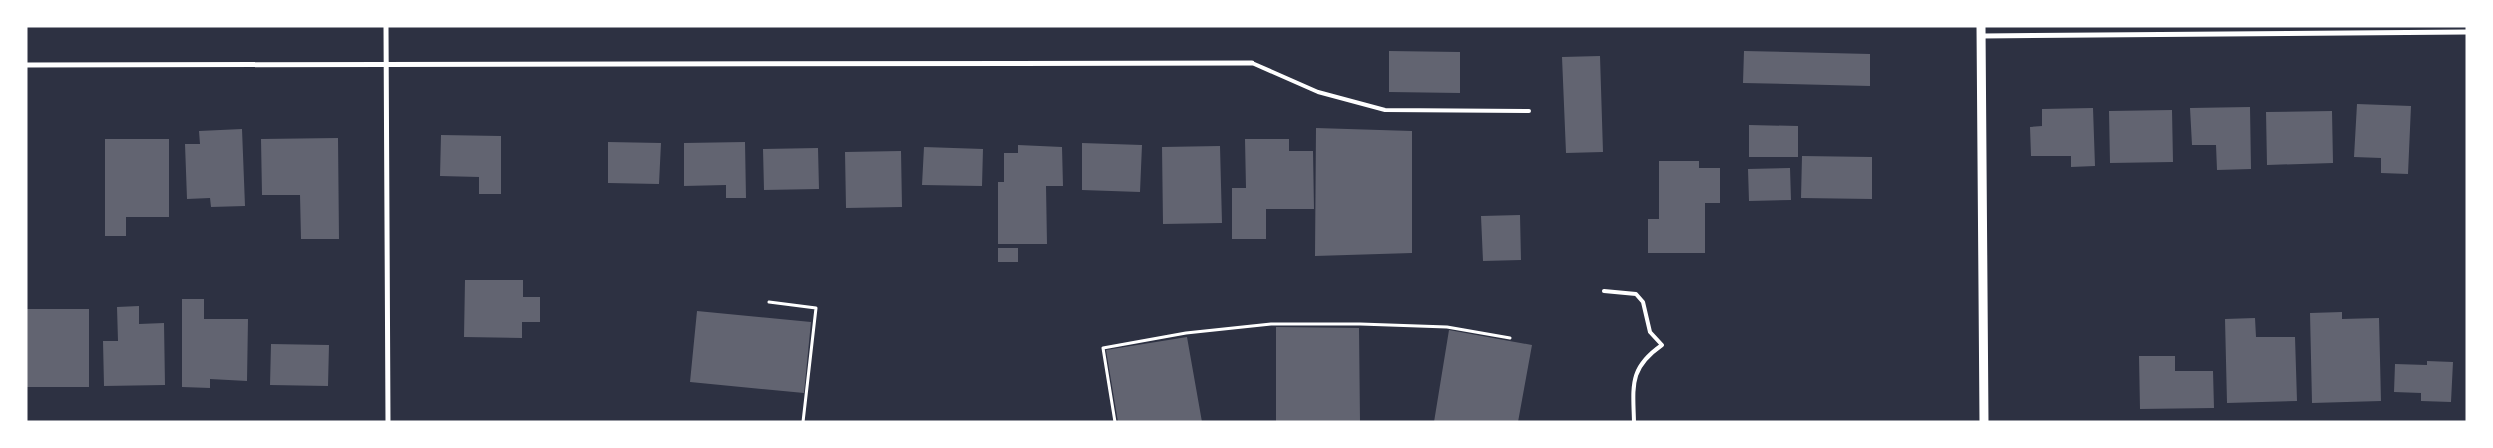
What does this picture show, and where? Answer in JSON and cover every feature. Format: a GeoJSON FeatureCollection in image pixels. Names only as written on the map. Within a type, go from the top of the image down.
{"type":"FeatureCollection","features":[{"type":"Feature","properties":{"kind":"street"},"geometry":{"type":"LineString","coordinates":[[386,26],[388,422]]}},
{"type":"Feature","properties":{"kind":"street"},"geometry":{"type":"LineString","coordinates":[[1981,26],[1984,422]]}},
{"type":"Feature","properties":{"kind":"street"},"geometry":{"type":"LineString","coordinates":[[1982,36],[2467,32]]}},
{"type":"Feature","properties":{"kind":"street"},"geometry":{"type":"LineString","coordinates":[[26,65],[1252,63]]}},
{"type":"Feature","properties":{"kind":"lane"},"geometry":{"type":"LineString","coordinates":[[1252,63],[1318,92],[1385,110],[1529,111]]}},
{"type":"Feature","properties":{"kind":"lane"},"geometry":{"type":"LineString","coordinates":[[1604,291],[1636,294],[1643,302],[1650,332],[1662,345],[1650,353],[1638,366],[1633,384],[1634,422]]}},
{"type":"Feature","properties":{"kind":"path"},"geometry":{"type":"LineString","coordinates":[[769,302],[816,308],[803,422]]}},
{"type":"Feature","properties":{"kind":"path"},"geometry":{"type":"LineString","coordinates":[[1115,422],[1103,348],[1186,333],[1270,324],[1360,324],[1447,327],[1510,338]]}},
{"type":"Feature","properties":{"kind":"building"},"geometry":{"type":"Polygon","coordinates":[[[1389,51],[1460,52],[1460,93],[1389,92],[1389,51]]]}},
{"type":"Feature","properties":{"kind":"building"},"geometry":{"type":"Polygon","coordinates":[[[1744,51],[1870,54],[1870,86],[1743,83],[1744,51]]]}},
{"type":"Feature","properties":{"kind":"building"},"geometry":{"type":"Polygon","coordinates":[[[1600,56],[1603,152],[1566,153],[1562,57],[1600,56]]]}},
{"type":"Feature","properties":{"kind":"building"},"geometry":{"type":"Polygon","coordinates":[[[2357,104],[2411,106],[2408,174],[2381,173],[2381,158],[2354,157],[2357,104]]]}},
{"type":"Feature","properties":{"kind":"building"},"geometry":{"type":"Polygon","coordinates":[[[2250,107],[2251,169],[2217,170],[2216,145],[2192,145],[2190,108],[2250,107]]]}},
{"type":"Feature","properties":{"kind":"building"},"geometry":{"type":"Polygon","coordinates":[[[2093,108],[2095,166],[2071,167],[2071,156],[2031,156],[2030,127],[2042,126],[2042,109],[2093,108]]]}},
{"type":"Feature","properties":{"kind":"building"},"geometry":{"type":"Polygon","coordinates":[[[2172,110],[2173,162],[2110,163],[2109,111],[2172,110]]]}},
{"type":"Feature","properties":{"kind":"building"},"geometry":{"type":"Polygon","coordinates":[[[2332,111],[2333,163],[2267,165],[2266,112],[2332,111]]]}},
{"type":"Feature","properties":{"kind":"building"},"geometry":{"type":"Polygon","coordinates":[[[1749,125],[1798,126],[1798,157],[1749,157],[1749,125]]]}},
{"type":"Feature","properties":{"kind":"building"},"geometry":{"type":"Polygon","coordinates":[[[1316,128],[1412,131],[1412,253],[1315,256],[1316,128]]]}},
{"type":"Feature","properties":{"kind":"building"},"geometry":{"type":"Polygon","coordinates":[[[242,129],[245,206],[211,207],[210,198],[187,199],[185,144],[200,144],[199,131],[242,129]]]}},
{"type":"Feature","properties":{"kind":"building"},"geometry":{"type":"Polygon","coordinates":[[[441,135],[501,136],[501,194],[479,194],[479,177],[440,176],[441,135]]]}},
{"type":"Feature","properties":{"kind":"building"},"geometry":{"type":"Polygon","coordinates":[[[338,138],[339,239],[301,239],[300,195],[262,195],[261,139],[338,138]]]}},
{"type":"Feature","properties":{"kind":"building"},"geometry":{"type":"Polygon","coordinates":[[[105,139],[169,139],[169,217],[126,217],[126,236],[105,236],[105,139]]]}},
{"type":"Feature","properties":{"kind":"building"},"geometry":{"type":"Polygon","coordinates":[[[1245,139],[1289,139],[1289,151],[1313,151],[1314,209],[1266,209],[1266,239],[1232,239],[1232,188],[1246,188],[1245,139]]]}},
{"type":"Feature","properties":{"kind":"building"},"geometry":{"type":"Polygon","coordinates":[[[608,142],[661,143],[659,184],[608,183],[608,142]]]}},
{"type":"Feature","properties":{"kind":"building"},"geometry":{"type":"Polygon","coordinates":[[[745,142],[746,198],[726,198],[726,185],[684,186],[684,143],[745,142]]]}},
{"type":"Feature","properties":{"kind":"building"},"geometry":{"type":"Polygon","coordinates":[[[1082,143],[1142,145],[1140,192],[1082,190],[1082,143]]]}},
{"type":"Feature","properties":{"kind":"building"},"geometry":{"type":"Polygon","coordinates":[[[1018,145],[1062,147],[1063,186],[1046,186],[1047,244],[998,244],[998,182],[1004,182],[1004,153],[1018,153],[1018,145]]]}},
{"type":"Feature","properties":{"kind":"building"},"geometry":{"type":"Polygon","coordinates":[[[1220,146],[1222,223],[1163,224],[1162,147],[1220,146]]]}},
{"type":"Feature","properties":{"kind":"building"},"geometry":{"type":"Polygon","coordinates":[[[924,147],[983,149],[982,186],[922,185],[924,147]]]}},
{"type":"Feature","properties":{"kind":"building"},"geometry":{"type":"Polygon","coordinates":[[[818,148],[819,189],[764,190],[763,149],[818,148]]]}},
{"type":"Feature","properties":{"kind":"building"},"geometry":{"type":"Polygon","coordinates":[[[901,151],[902,207],[846,208],[845,152],[901,151]]]}},
{"type":"Feature","properties":{"kind":"building"},"geometry":{"type":"Polygon","coordinates":[[[1802,156],[1872,157],[1872,199],[1801,198],[1802,156]]]}},
{"type":"Feature","properties":{"kind":"building"},"geometry":{"type":"Polygon","coordinates":[[[1659,161],[1699,161],[1699,168],[1720,168],[1720,203],[1705,203],[1705,253],[1648,253],[1648,219],[1659,219],[1659,161]]]}},
{"type":"Feature","properties":{"kind":"building"},"geometry":{"type":"Polygon","coordinates":[[[1790,168],[1791,200],[1749,201],[1748,169],[1790,168]]]}},
{"type":"Feature","properties":{"kind":"building"},"geometry":{"type":"Polygon","coordinates":[[[1520,215],[1521,260],[1483,261],[1481,216],[1520,215]]]}},
{"type":"Feature","properties":{"kind":"building"},"geometry":{"type":"Polygon","coordinates":[[[998,248],[1018,248],[1018,262],[998,262],[998,248]]]}},
{"type":"Feature","properties":{"kind":"building"},"geometry":{"type":"Polygon","coordinates":[[[465,280],[523,280],[523,297],[540,297],[540,322],[522,322],[522,338],[464,337],[465,280]]]}},
{"type":"Feature","properties":{"kind":"building"},"geometry":{"type":"Polygon","coordinates":[[[182,299],[204,299],[204,319],[248,319],[247,381],[210,379],[210,388],[182,387],[182,299]]]}},
{"type":"Feature","properties":{"kind":"building"},"geometry":{"type":"Polygon","coordinates":[[[139,306],[139,324],[164,323],[165,385],[104,386],[103,341],[118,341],[117,307],[139,306]]]}},
{"type":"Feature","properties":{"kind":"building"},"geometry":{"type":"Polygon","coordinates":[[[26,309],[89,309],[89,387],[26,387],[26,309]]]}},
{"type":"Feature","properties":{"kind":"building"},"geometry":{"type":"Polygon","coordinates":[[[697,311],[811,322],[804,393],[690,382],[697,311]]]}},
{"type":"Feature","properties":{"kind":"building"},"geometry":{"type":"Polygon","coordinates":[[[2342,312],[2342,319],[2379,318],[2381,401],[2312,403],[2310,313],[2342,312]]]}},
{"type":"Feature","properties":{"kind":"building"},"geometry":{"type":"Polygon","coordinates":[[[2255,318],[2256,337],[2295,337],[2297,401],[2227,403],[2225,319],[2255,318]]]}},
{"type":"Feature","properties":{"kind":"building"},"geometry":{"type":"Polygon","coordinates":[[[1276,327],[1359,328],[1360,422],[1276,422],[1276,327]]]}},
{"type":"Feature","properties":{"kind":"building"},"geometry":{"type":"Polygon","coordinates":[[[1449,330],[1532,345],[1518,422],[1434,422],[1449,330]]]}},
{"type":"Feature","properties":{"kind":"building"},"geometry":{"type":"Polygon","coordinates":[[[1187,337],[1202,422],[1118,422],[1106,350],[1187,337]]]}},
{"type":"Feature","properties":{"kind":"building"},"geometry":{"type":"Polygon","coordinates":[[[271,344],[329,345],[328,386],[270,385],[271,344]]]}},
{"type":"Feature","properties":{"kind":"building"},"geometry":{"type":"Polygon","coordinates":[[[2139,356],[2175,356],[2175,371],[2213,371],[2214,408],[2140,409],[2139,356]]]}},
{"type":"Feature","properties":{"kind":"building"},"geometry":{"type":"Polygon","coordinates":[[[2427,361],[2453,362],[2451,402],[2421,401],[2421,393],[2394,392],[2395,364],[2427,365],[2427,361]]]}}]}
